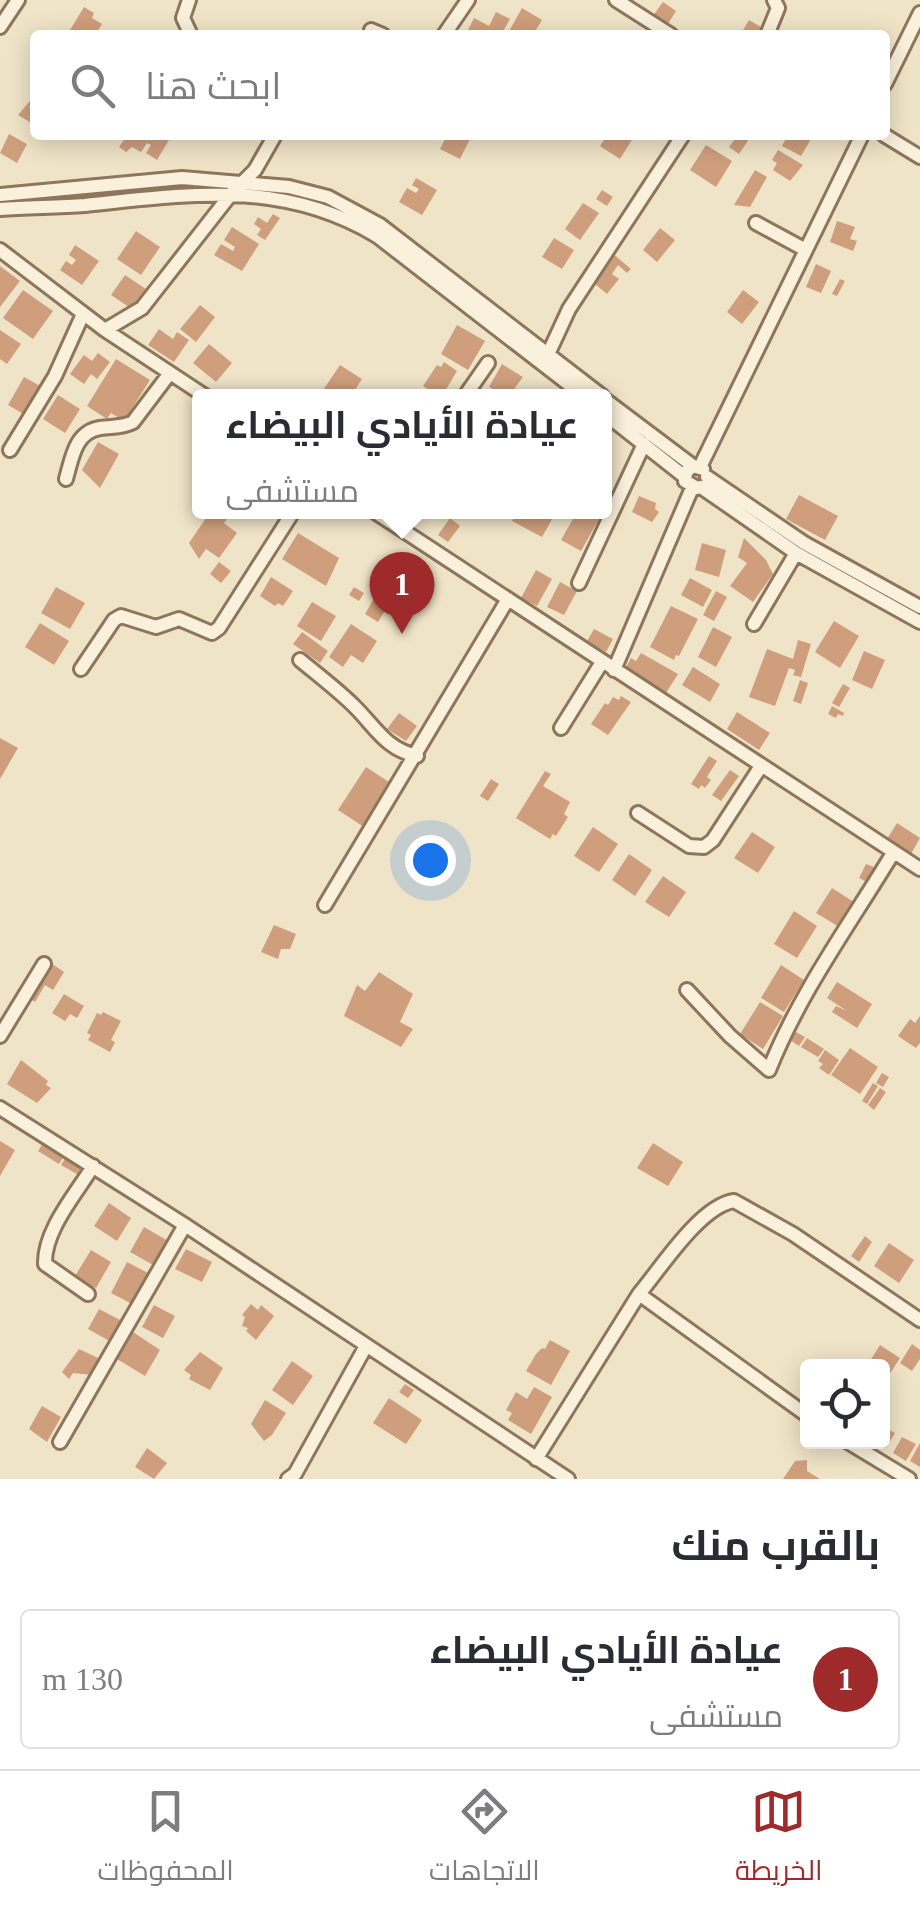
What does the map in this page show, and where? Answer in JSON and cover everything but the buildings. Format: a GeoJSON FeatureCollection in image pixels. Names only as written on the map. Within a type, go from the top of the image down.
{"type":"FeatureCollection","features":[{"type":"Feature","properties":{"kind":"street"},"geometry":{"type":"LineString","coordinates":[[0,26],[18,0]]}},
{"type":"Feature","properties":{"kind":"street"},"geometry":{"type":"LineString","coordinates":[[189,0],[183,18],[189,30]]}},
{"type":"Feature","properties":{"kind":"street"},"geometry":{"type":"LineString","coordinates":[[447,30],[468,0]]}},
{"type":"Feature","properties":{"kind":"street"},"geometry":{"type":"LineString","coordinates":[[616,0],[663,30]]}},
{"type":"Feature","properties":{"kind":"street"},"geometry":{"type":"LineString","coordinates":[[769,30],[778,8],[774,0]]}},
{"type":"Feature","properties":{"kind":"street"},"geometry":{"type":"LineString","coordinates":[[890,74],[920,12]]}},
{"type":"Feature","properties":{"kind":"street"},"geometry":{"type":"LineString","coordinates":[[890,139],[920,157]]}},
{"type":"Feature","properties":{"kind":"street"},"geometry":{"type":"LineString","coordinates":[[105,330],[142,308],[231,194],[255,170],[272,140]]}},
{"type":"Feature","properties":{"kind":"street"},"geometry":{"type":"LineString","coordinates":[[546,360],[569,309],[680,140]]}},
{"type":"Feature","properties":{"kind":"street"},"geometry":{"type":"LineString","coordinates":[[561,728],[608,666],[858,140]]}},
{"type":"Feature","properties":{"kind":"street"},"geometry":{"type":"LineString","coordinates":[[0,195],[182,178],[311,192],[356,209],[432,264],[577,389]]}},
{"type":"Feature","properties":{"kind":"street"},"geometry":{"type":"LineString","coordinates":[[0,209],[80,205],[190,192],[301,202],[348,219],[590,389]]}},
{"type":"Feature","properties":{"kind":"street"},"geometry":{"type":"LineString","coordinates":[[756,222],[804,249]]}},
{"type":"Feature","properties":{"kind":"street"},"geometry":{"type":"LineString","coordinates":[[0,250],[105,330],[194,389]]}},
{"type":"Feature","properties":{"kind":"street"},"geometry":{"type":"LineString","coordinates":[[10,450],[55,376],[83,314]]}},
{"type":"Feature","properties":{"kind":"street"},"geometry":{"type":"LineString","coordinates":[[470,389],[488,363]]}},
{"type":"Feature","properties":{"kind":"street"},"geometry":{"type":"LineString","coordinates":[[66,479],[76,443],[97,428],[132,422],[170,373]]}},
{"type":"Feature","properties":{"kind":"street"},"geometry":{"type":"LineString","coordinates":[[612,406],[696,477],[796,553],[920,607]]}},
{"type":"Feature","properties":{"kind":"street"},"geometry":{"type":"LineString","coordinates":[[612,419],[644,444],[920,622]]}},
{"type":"Feature","properties":{"kind":"street"},"geometry":{"type":"LineString","coordinates":[[612,512],[644,444]]}},
{"type":"Feature","properties":{"kind":"street"},"geometry":{"type":"LineString","coordinates":[[81,669],[114,620],[122,616],[156,627],[179,619],[212,633],[219,628],[289,519]]}},
{"type":"Feature","properties":{"kind":"street"},"geometry":{"type":"LineString","coordinates":[[386,519],[920,870]]}},
{"type":"Feature","properties":{"kind":"street"},"geometry":{"type":"LineString","coordinates":[[579,583],[609,519]]}},
{"type":"Feature","properties":{"kind":"street"},"geometry":{"type":"LineString","coordinates":[[754,624],[796,553]]}},
{"type":"Feature","properties":{"kind":"street"},"geometry":{"type":"LineString","coordinates":[[325,906],[508,599]]}},
{"type":"Feature","properties":{"kind":"street"},"geometry":{"type":"LineString","coordinates":[[300,660],[354,706],[382,740],[417,756]]}},
{"type":"Feature","properties":{"kind":"street"},"geometry":{"type":"LineString","coordinates":[[638,813],[689,846],[704,847],[713,840],[760,766]]}},
{"type":"Feature","properties":{"kind":"street"},"geometry":{"type":"LineString","coordinates":[[687,990],[769,1070],[801,998],[894,853]]}},
{"type":"Feature","properties":{"kind":"street"},"geometry":{"type":"LineString","coordinates":[[0,1036],[44,964]]}},
{"type":"Feature","properties":{"kind":"street"},"geometry":{"type":"LineString","coordinates":[[0,1108],[185,1225],[568,1479]]}},
{"type":"Feature","properties":{"kind":"street"},"geometry":{"type":"LineString","coordinates":[[88,1294],[45,1264],[45,1256],[48,1240],[93,1166]]}},
{"type":"Feature","properties":{"kind":"street"},"geometry":{"type":"LineString","coordinates":[[536,1459],[639,1294],[706,1214],[723,1203],[734,1201],[793,1234],[920,1320]]}},
{"type":"Feature","properties":{"kind":"street"},"geometry":{"type":"LineString","coordinates":[[60,1442],[185,1225]]}},
{"type":"Feature","properties":{"kind":"street"},"geometry":{"type":"LineString","coordinates":[[639,1294],[800,1410]]}},
{"type":"Feature","properties":{"kind":"street"},"geometry":{"type":"LineString","coordinates":[[288,1479],[295,1474],[366,1346]]}},
{"type":"Feature","properties":{"kind":"street"},"geometry":{"type":"LineString","coordinates":[[860,1449],[910,1479]]}},
{"type":"Feature","properties":{"kind":"place","name":"عيادة الأيادي البيضاء"},"geometry":{"type":"Point","coordinates":[402,634]}}]}
